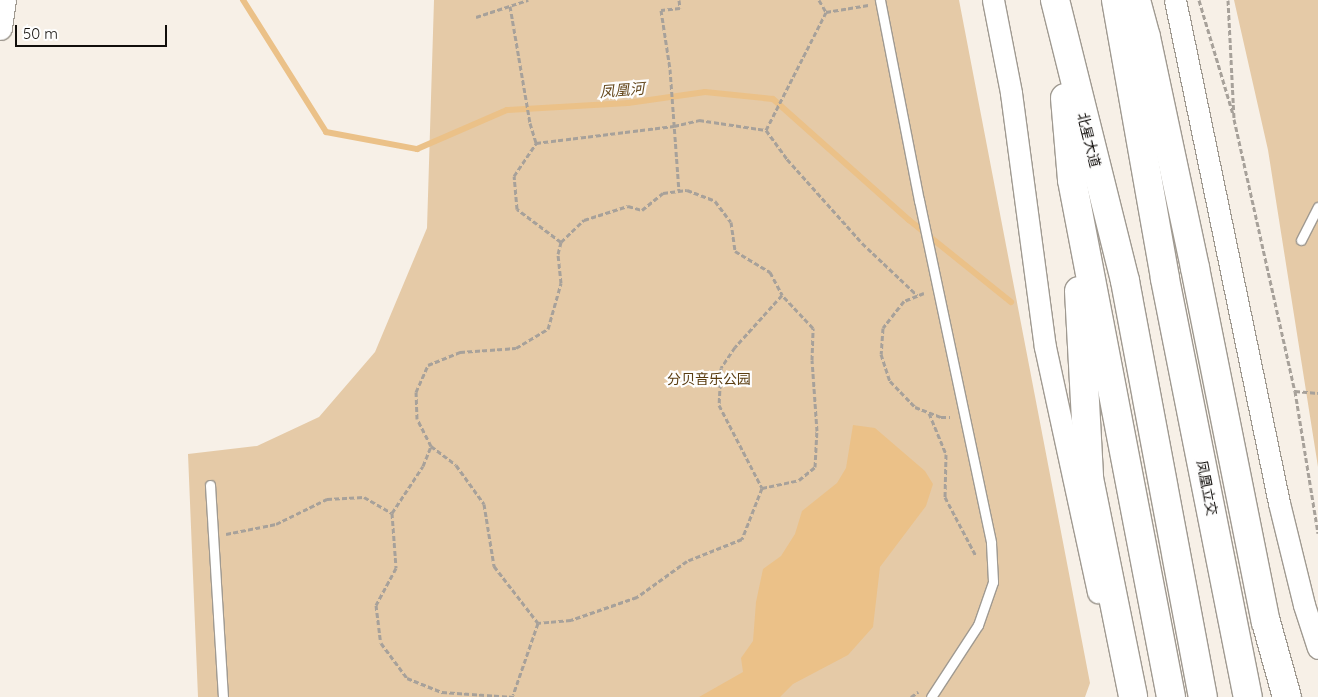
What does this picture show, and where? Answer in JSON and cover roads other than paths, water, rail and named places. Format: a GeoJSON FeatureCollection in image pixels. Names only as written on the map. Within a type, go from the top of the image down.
{"type":"FeatureCollection","features":[{"type":"Feature","properties":{"kind":"highway","name":"凤凰立交"},"geometry":{"type":"LineString","coordinates":[[1116,0],[1165,279],[1248,697]]}},
{"type":"Feature","properties":{"kind":"highway"},"geometry":{"type":"LineString","coordinates":[[1137,0],[1195,268],[1266,622],[1287,697]]}},
{"type":"Feature","properties":{"kind":"highway"},"geometry":{"type":"LineString","coordinates":[[1056,7],[1072,180],[1089,478],[1133,697]]}},
{"type":"Feature","properties":{"kind":"highway","name":"北星大道"},"geometry":{"type":"LineString","coordinates":[[1056,7],[1125,280],[1203,697]]}},
{"type":"Feature","properties":{"kind":"highway"},"geometry":{"type":"LineString","coordinates":[[1072,180],[1148,587],[1171,697]]}},
{"type":"Feature","properties":{"kind":"highway"},"geometry":{"type":"LineString","coordinates":[[1255,564],[1305,697]]}},
{"type":"Feature","properties":{"kind":"main road"},"geometry":{"type":"LineString","coordinates":[[0,28],[4,0]]}},
{"type":"Feature","properties":{"kind":"street"},"geometry":{"type":"LineString","coordinates":[[993,0],[1012,93],[1045,347],[1121,697]]}},
{"type":"Feature","properties":{"kind":"street"},"geometry":{"type":"LineString","coordinates":[[1175,0],[1279,503],[1304,605],[1318,648]]}},
{"type":"Feature","properties":{"kind":"lane"},"geometry":{"type":"LineString","coordinates":[[881,1],[919,200],[991,544],[993,582],[978,625],[931,697]]}},
{"type":"Feature","properties":{"kind":"lane"},"geometry":{"type":"LineString","coordinates":[[1301,240],[1318,207]]}},
{"type":"Feature","properties":{"kind":"lane"},"geometry":{"type":"LineString","coordinates":[[210,485],[223,697]]}},
{"type":"Feature","properties":{"kind":"waterway","name":"凤凰河"},"geometry":{"type":"LineString","coordinates":[[243,0],[326,132],[417,149],[507,110],[628,103],[705,92],[773,99],[909,220],[1011,302]]}},
{"type":"Feature","properties":{"kind":"park label","name":"分贝音乐公园"},"geometry":{"type":"Point","coordinates":[709,379]}}]}
